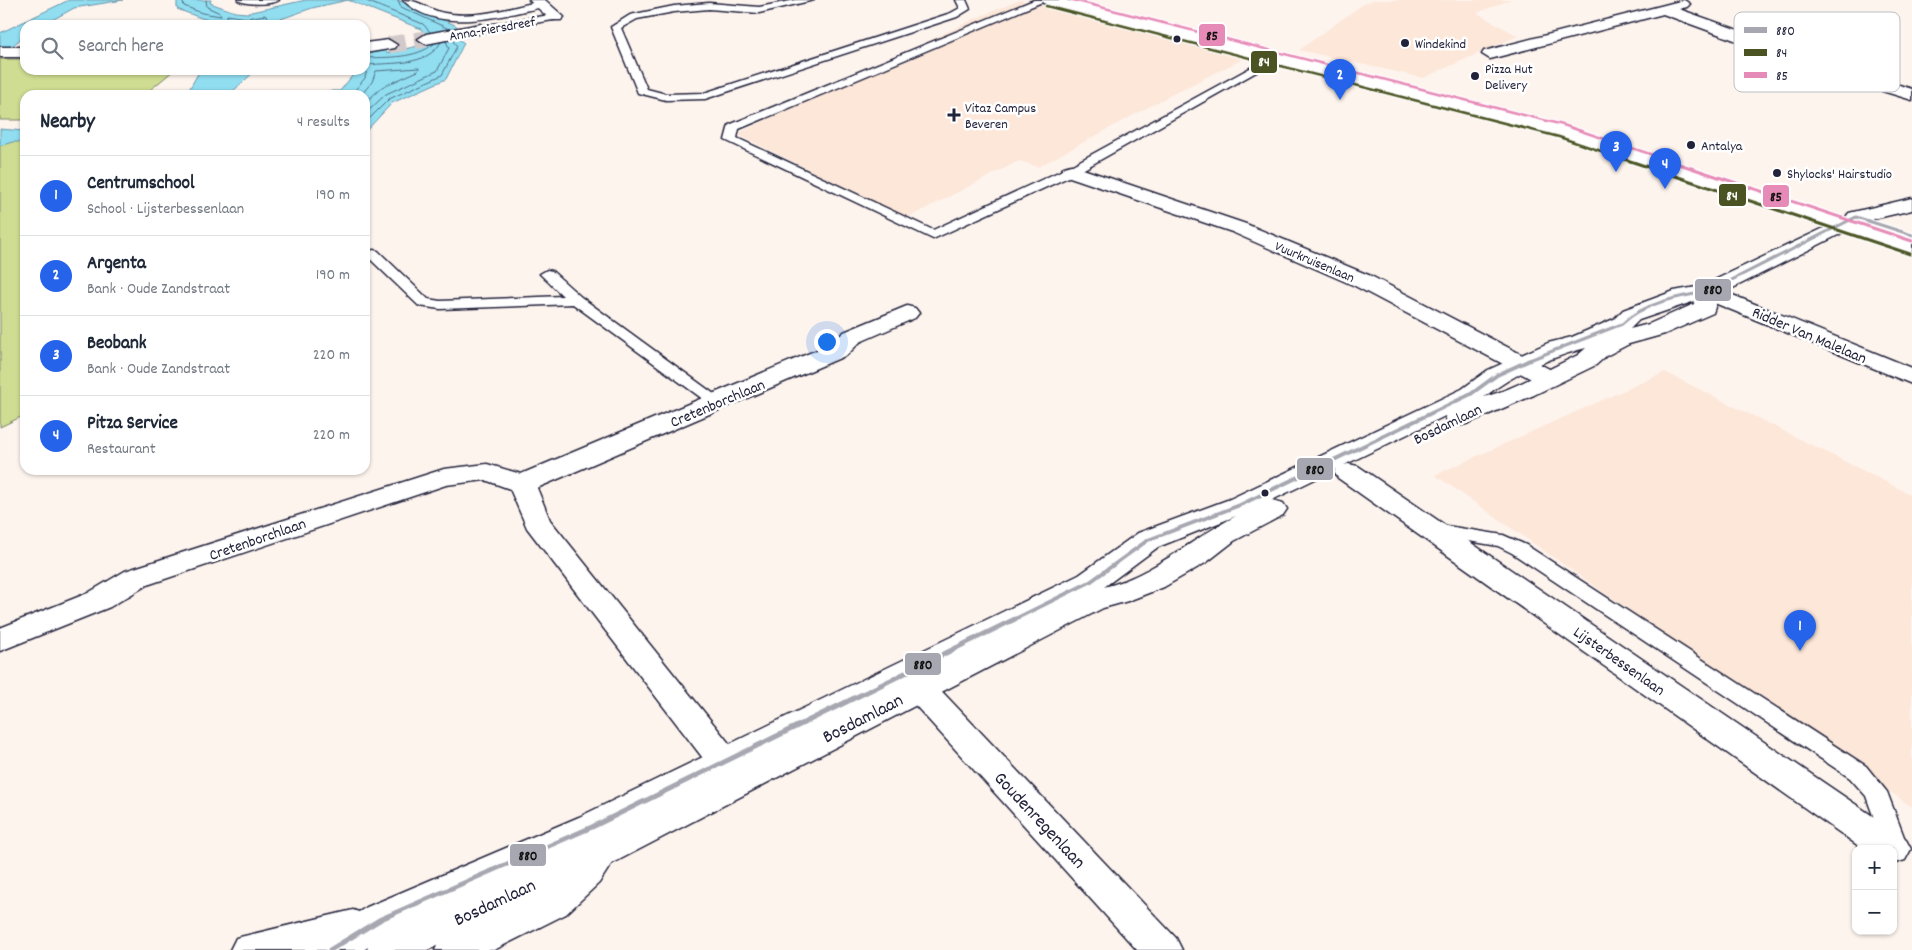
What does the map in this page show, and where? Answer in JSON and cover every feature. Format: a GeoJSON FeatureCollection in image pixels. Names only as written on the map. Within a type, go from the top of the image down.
{"type":"FeatureCollection","features":[{"type":"Feature","properties":{"kind":"street"},"geometry":{"type":"LineString","coordinates":[[1048,0],[1561,131],[1850,221],[1912,236]]}},
{"type":"Feature","properties":{"kind":"street"},"geometry":{"type":"LineString","coordinates":[[539,2],[556,17]]}},
{"type":"Feature","properties":{"kind":"street"},"geometry":{"type":"LineString","coordinates":[[1490,54],[1679,3],[1734,27]]}},
{"type":"Feature","properties":{"kind":"street","name":"Anna-Piersdreef"},"geometry":{"type":"LineString","coordinates":[[427,39],[481,29]]}},
{"type":"Feature","properties":{"kind":"street"},"geometry":{"type":"LineString","coordinates":[[370,47],[389,45]]}},
{"type":"Feature","properties":{"kind":"street"},"geometry":{"type":"LineString","coordinates":[[0,52],[20,52]]}},
{"type":"Feature","properties":{"kind":"street","name":"Vuurkruisenlaan"},"geometry":{"type":"LineString","coordinates":[[1071,171],[1239,228],[1362,281],[1548,378]]}},
{"type":"Feature","properties":{"kind":"street","name":"Bosdamlaan"},"geometry":{"type":"LineString","coordinates":[[250,950],[315,938],[384,935],[724,761],[1090,582],[1148,540],[1170,530],[1240,505],[1471,394],[1486,382],[1557,348],[1580,342],[1622,324],[1631,315],[1682,296],[1708,292],[1850,221],[1912,204]]}},
{"type":"Feature","properties":{"kind":"street"},"geometry":{"type":"LineString","coordinates":[[1850,221],[1912,248]]}},
{"type":"Feature","properties":{"kind":"street","name":"Bosdamlaan"},"geometry":{"type":"LineString","coordinates":[[330,950],[384,935],[600,852],[1093,600],[1117,594],[1153,580],[1182,565],[1224,534],[1348,472],[1489,403],[1504,400],[1587,360],[1597,351],[1621,339],[1657,329],[1705,308],[1708,292]]}},
{"type":"Feature","properties":{"kind":"street","name":"Ridder Van Malelaan"},"geometry":{"type":"LineString","coordinates":[[1708,292],[1912,377]]}},
{"type":"Feature","properties":{"kind":"street","name":"Cretenborchlaan"},"geometry":{"type":"LineString","coordinates":[[0,640],[99,600],[136,578],[423,483],[444,477],[487,472],[522,484],[838,350],[852,338],[907,313]]}},
{"type":"Feature","properties":{"kind":"street","name":"Lijsterbessenlaan"},"geometry":{"type":"LineString","coordinates":[[1348,472],[1899,853]]}},
{"type":"Feature","properties":{"kind":"street"},"geometry":{"type":"LineString","coordinates":[[522,484],[537,522],[724,761]]}},
{"type":"Feature","properties":{"kind":"street"},"geometry":{"type":"LineString","coordinates":[[1148,540],[1182,565]]}},
{"type":"Feature","properties":{"kind":"street","name":"Goudenregenlaan"},"geometry":{"type":"LineString","coordinates":[[919,688],[1162,950]]}},
{"type":"Feature","properties":{"kind":"street","name":"Bosdamlaan"},"geometry":{"type":"LineString","coordinates":[[455,950],[552,902],[586,872],[600,852]]}},
{"type":"Feature","properties":{"kind":"lane"},"geometry":{"type":"LineString","coordinates":[[243,0],[274,0]]}},
{"type":"Feature","properties":{"kind":"lane"},"geometry":{"type":"LineString","coordinates":[[408,0],[430,13],[452,17],[470,17],[539,2]]}},
{"type":"Feature","properties":{"kind":"lane"},"geometry":{"type":"LineString","coordinates":[[809,0],[767,9],[749,10],[710,6],[692,8],[636,17],[621,21],[616,27],[642,91],[666,97],[705,96],[954,15],[965,8],[961,0]]}},
{"type":"Feature","properties":{"kind":"lane"},"geometry":{"type":"LineString","coordinates":[[1042,0],[733,127],[731,140],[933,236],[1071,171],[1276,58]]}},
{"type":"Feature","properties":{"kind":"lane","name":"Anna-Piersdreef"},"geometry":{"type":"LineString","coordinates":[[481,29],[556,17]]}},
{"type":"Feature","properties":{"kind":"lane"},"geometry":{"type":"LineString","coordinates":[[373,254],[424,302],[440,305],[576,300]]}},
{"type":"Feature","properties":{"kind":"lane"},"geometry":{"type":"LineString","coordinates":[[546,274],[576,300],[717,402]]}},
{"type":"Feature","properties":{"kind":"lane"},"geometry":{"type":"LineString","coordinates":[[1433,530],[1503,541],[1519,549],[1858,772],[1876,792],[1899,853]]}},
{"type":"Feature","properties":{"kind":"shaded area","name":"Vitaz Campus Beveren"},"geometry":{"type":"Polygon","coordinates":[[[1020,0],[1243,59],[1167,97],[1038,167],[1019,161],[907,218],[737,134],[974,19],[1020,0]]]}},
{"type":"Feature","properties":{"kind":"shaded area","name":"Windekind"},"geometry":{"type":"Polygon","coordinates":[[[1374,0],[1510,0],[1477,13],[1518,36],[1423,78],[1299,50],[1362,5],[1374,0]]]}},
{"type":"Feature","properties":{"kind":"shaded area"},"geometry":{"type":"Polygon","coordinates":[[[1665,372],[1912,495],[1912,807],[1435,475],[1665,372]]]}},
{"type":"Feature","properties":{"kind":"green space"},"geometry":{"type":"Polygon","coordinates":[[[0,59],[20,59],[20,75],[168,75],[150,90],[20,90],[20,120],[0,120],[0,59]]]}},
{"type":"Feature","properties":{"kind":"green space"},"geometry":{"type":"Polygon","coordinates":[[[0,140],[20,142],[20,417],[0,427],[0,140]]]}},
{"type":"Feature","properties":{"kind":"water"},"geometry":{"type":"Polygon","coordinates":[[[69,0],[123,0],[74,8],[52,20],[27,20],[69,0]]]}},
{"type":"Feature","properties":{"kind":"water"},"geometry":{"type":"Polygon","coordinates":[[[177,0],[211,0],[210,3],[235,12],[247,13],[306,0],[348,0],[312,8],[278,20],[210,20],[177,9],[177,0]]]}},
{"type":"Feature","properties":{"kind":"water"},"geometry":{"type":"Polygon","coordinates":[[[348,0],[398,0],[455,25],[460,29],[456,37],[464,43],[446,79],[392,103],[370,127],[370,90],[341,90],[353,75],[370,75],[370,53],[385,50],[387,53],[427,44],[430,41],[421,29],[348,0]]]}},
{"type":"Feature","properties":{"kind":"water"},"geometry":{"type":"Polygon","coordinates":[[[20,23],[20,39],[10,48],[0,48],[0,33],[20,23]]]}},
{"type":"Feature","properties":{"kind":"water"},"geometry":{"type":"Polygon","coordinates":[[[197,75],[251,75],[234,90],[190,90],[197,75]]]}},
{"type":"Feature","properties":{"kind":"water"},"geometry":{"type":"Polygon","coordinates":[[[0,129],[20,131],[20,142],[12,142],[0,146],[0,129]]]}},
{"type":"Feature","properties":{"kind":"tunnel"},"geometry":{"type":"LineString","coordinates":[[389,45],[426,39]]}},
{"type":"Feature","properties":{"kind":"transit line","name":"85"},"geometry":{"type":"LineString","coordinates":[[1073,0],[1563,125],[1912,241]]}},
{"type":"Feature","properties":{"kind":"transit line","name":"84"},"geometry":{"type":"LineString","coordinates":[[1046,6],[1559,137],[1910,254]]}},
{"type":"Feature","properties":{"kind":"transit line","name":"880"},"geometry":{"type":"LineString","coordinates":[[330,950],[381,919],[592,827],[1090,582],[1148,540],[1240,505],[1471,394],[1497,375],[1557,348],[1580,342],[1622,324],[1631,315],[1682,296],[1708,292],[1856,217],[1912,235]]}},
{"type":"Feature","properties":{"kind":"place","name":"Windekind"},"geometry":{"type":"Point","coordinates":[1405,43]}},
{"type":"Feature","properties":{"kind":"place","name":"Pizza Hut Delivery"},"geometry":{"type":"Point","coordinates":[1475,76]}},
{"type":"Feature","properties":{"kind":"place","name":"Argenta"},"geometry":{"type":"Point","coordinates":[1340,100]}},
{"type":"Feature","properties":{"kind":"place","name":"Vitaz Campus Beveren"},"geometry":{"type":"Point","coordinates":[954,115]}},
{"type":"Feature","properties":{"kind":"place","name":"Antalya"},"geometry":{"type":"Point","coordinates":[1691,145]}},
{"type":"Feature","properties":{"kind":"place","name":"Beobank"},"geometry":{"type":"Point","coordinates":[1616,172]}},
{"type":"Feature","properties":{"kind":"place","name":"Shylocks' Hairstudio"},"geometry":{"type":"Point","coordinates":[1777,173]}},
{"type":"Feature","properties":{"kind":"place","name":"Pitza Service"},"geometry":{"type":"Point","coordinates":[1665,189]}},
{"type":"Feature","properties":{"kind":"place","name":"Centrumschool"},"geometry":{"type":"Point","coordinates":[1800,651]}}]}
